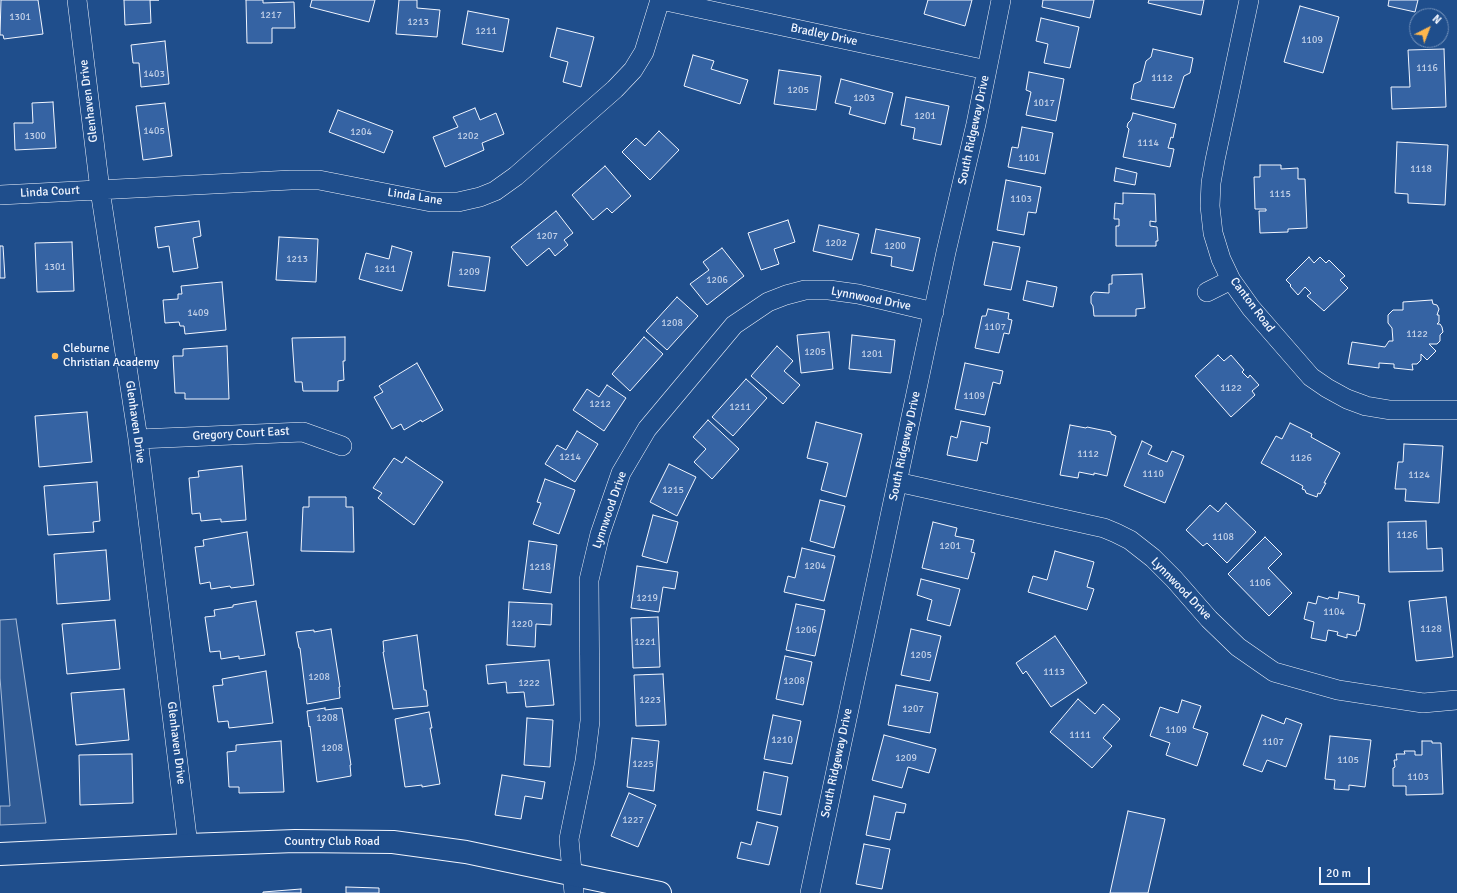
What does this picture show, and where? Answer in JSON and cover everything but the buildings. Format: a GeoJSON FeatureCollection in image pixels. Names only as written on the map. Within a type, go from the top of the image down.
{"type":"FeatureCollection","features":[{"type":"Feature","properties":{"kind":"main road","name":"Country Club Road"},"geometry":{"type":"LineString","coordinates":[[0,854],[295,841],[393,842],[466,852],[573,884],[660,893]]}},
{"type":"Feature","properties":{"kind":"street","name":"Glenhaven Drive"},"geometry":{"type":"LineString","coordinates":[[77,0],[100,190],[138,439],[188,845]]}},
{"type":"Feature","properties":{"kind":"street","name":"Linda Lane"},"geometry":{"type":"LineString","coordinates":[[100,190],[291,180],[319,180],[431,202],[458,202],[480,197],[495,191],[516,176],[615,89],[633,70],[644,52],[660,0]]}},
{"type":"Feature","properties":{"kind":"street","name":"Bradley Drive"},"geometry":{"type":"LineString","coordinates":[[660,0],[987,70]]}},
{"type":"Feature","properties":{"kind":"street","name":"South Ridgeway Drive"},"geometry":{"type":"LineString","coordinates":[[810,893],[1001,0]]}},
{"type":"Feature","properties":{"kind":"street","name":"Canton Road"},"geometry":{"type":"LineString","coordinates":[[1249,0],[1214,160],[1211,184],[1210,206],[1213,233],[1221,259],[1231,280],[1251,308],[1309,375],[1327,388],[1347,399],[1366,406],[1390,410],[1457,410]]}},
{"type":"Feature","properties":{"kind":"street","name":"Linda Court"},"geometry":{"type":"LineString","coordinates":[[0,195],[100,190]]}},
{"type":"Feature","properties":{"kind":"street"},"geometry":{"type":"LineString","coordinates":[[1207,292],[1231,280]]}},
{"type":"Feature","properties":{"kind":"street","name":"Lynnwood Drive"},"geometry":{"type":"LineString","coordinates":[[573,884],[569,839],[585,761],[590,720],[589,580],[600,534],[621,473],[647,429],[734,325],[768,302],[805,290],[829,290],[858,294],[934,312]]}},
{"type":"Feature","properties":{"kind":"street","name":"Gregory Court East"},"geometry":{"type":"LineString","coordinates":[[138,439],[303,432],[342,446]]}},
{"type":"Feature","properties":{"kind":"street","name":"Lynnwood Drive"},"geometry":{"type":"LineString","coordinates":[[897,482],[1104,528],[1128,539],[1153,558],[1238,647],[1274,672],[1338,690],[1423,703],[1457,700]]}},
{"type":"Feature","properties":{"kind":"shaded area"},"geometry":{"type":"Polygon","coordinates":[[[16,619],[46,823],[0,825],[0,806],[10,806],[0,678],[0,620],[16,619]]]}},
{"type":"Feature","properties":{"kind":"place","name":"Cleburne Christian Academy"},"geometry":{"type":"Point","coordinates":[55,356]}}]}
